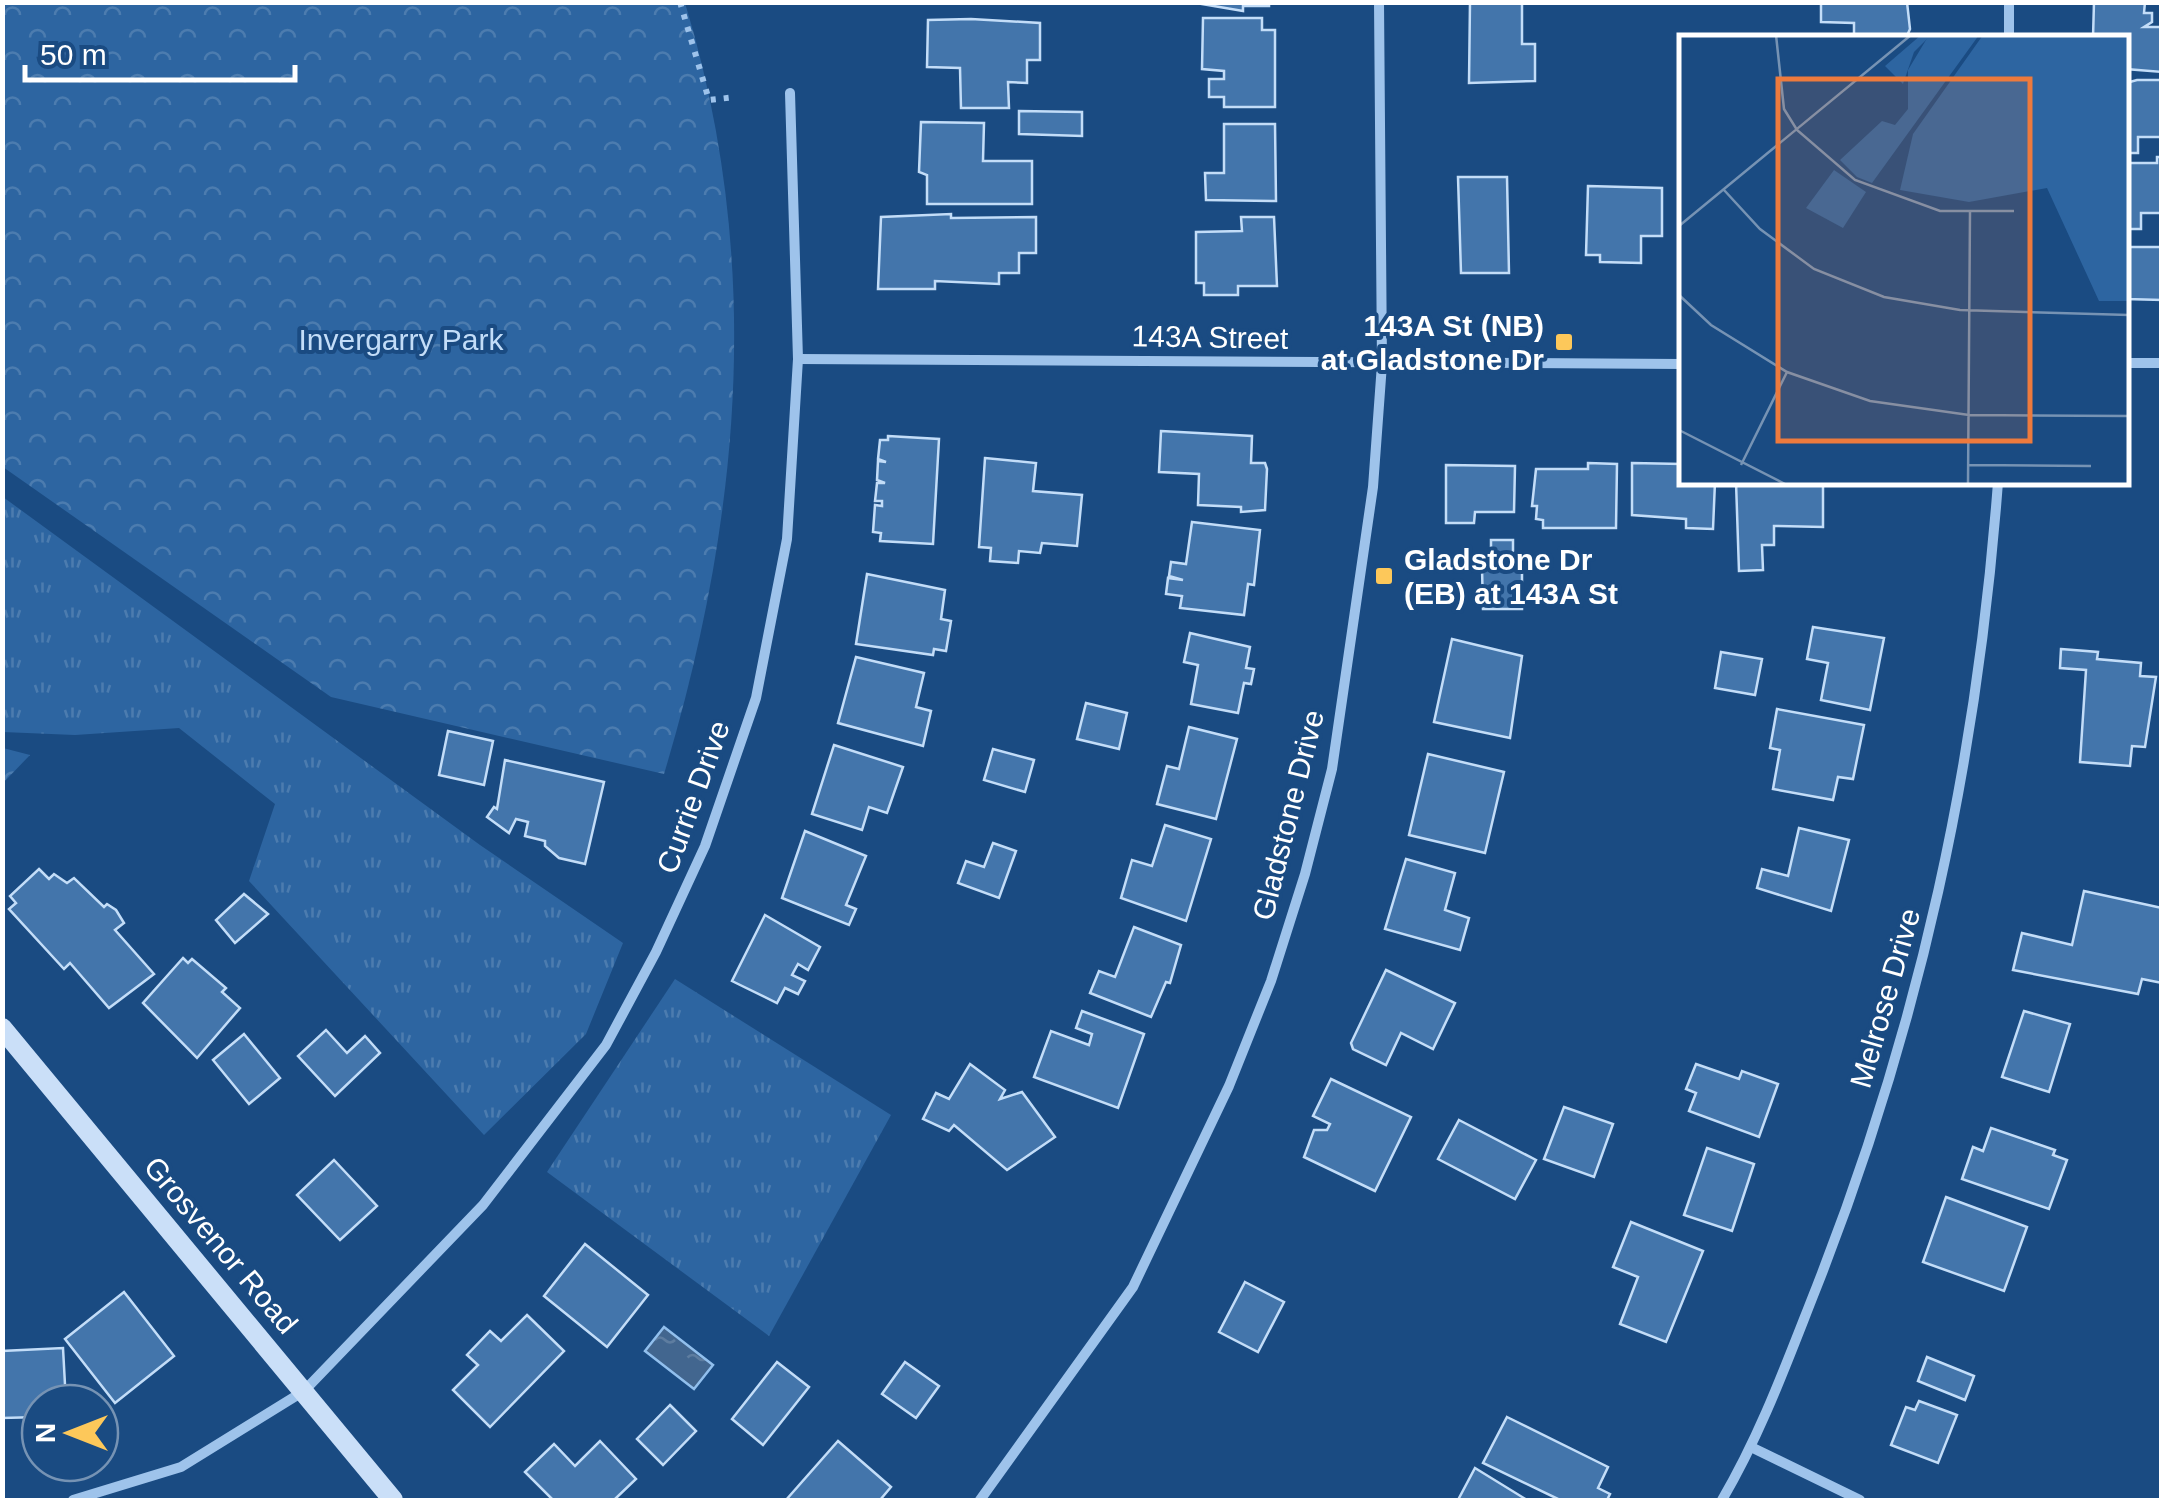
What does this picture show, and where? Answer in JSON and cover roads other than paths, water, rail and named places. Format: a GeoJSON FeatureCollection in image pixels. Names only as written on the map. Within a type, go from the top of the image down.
{"type":"FeatureCollection","features":[{"type":"Feature","properties":{"kind":"street","name":"Gladstone Drive"},"geometry":{"type":"LineString","coordinates":[[980,1500],[1133,1288],[1194,1164],[1270,981],[1305,874],[1332,769],[1374,486],[1382,364],[1379,2]]}},
{"type":"Feature","properties":{"kind":"street"},"geometry":{"type":"LineString","coordinates":[[2009,2],[2009,35]]}},
{"type":"Feature","properties":{"kind":"street","name":"Currie Drive"},"geometry":{"type":"LineString","coordinates":[[73,1500],[181,1467],[304,1391],[483,1205],[606,1044],[664,935],[706,846],[756,698],[787,539],[798,359],[790,93]]}},
{"type":"Feature","properties":{"kind":"street","name":"143A Street"},"geometry":{"type":"LineString","coordinates":[[798,359],[1679,364]]}},
{"type":"Feature","properties":{"kind":"street"},"geometry":{"type":"LineString","coordinates":[[2129,363],[2162,363]]}},
{"type":"Feature","properties":{"kind":"street","name":"Melrose Drive"},"geometry":{"type":"LineString","coordinates":[[1722,1500],[1752,1448],[1839,1230],[1926,954],[1957,817],[1987,626],[1998,485]]}},
{"type":"Feature","properties":{"kind":"street","name":"Grosvenor Road"},"geometry":{"type":"LineString","coordinates":[[2,1028],[393,1500]]}},
{"type":"Feature","properties":{"kind":"street"},"geometry":{"type":"LineString","coordinates":[[1752,1448],[1860,1500]]}},
{"type":"Feature","properties":{"kind":"water"},"geometry":{"type":"Polygon","coordinates":[[[664,1327],[713,1365],[694,1389],[645,1351],[664,1327]]]}},
{"type":"Feature","properties":{"kind":"place","name":"143A St (NB) at Gladstone Dr"},"geometry":{"type":"Point","coordinates":[1564,342]}},
{"type":"Feature","properties":{"kind":"place","name":"Gladstone Dr (EB) at 143A St"},"geometry":{"type":"Point","coordinates":[1384,576]}},
{"type":"Feature","properties":{"kind":"park label","name":"Invergarry Park"},"geometry":{"type":"Point","coordinates":[401,339]}}]}
